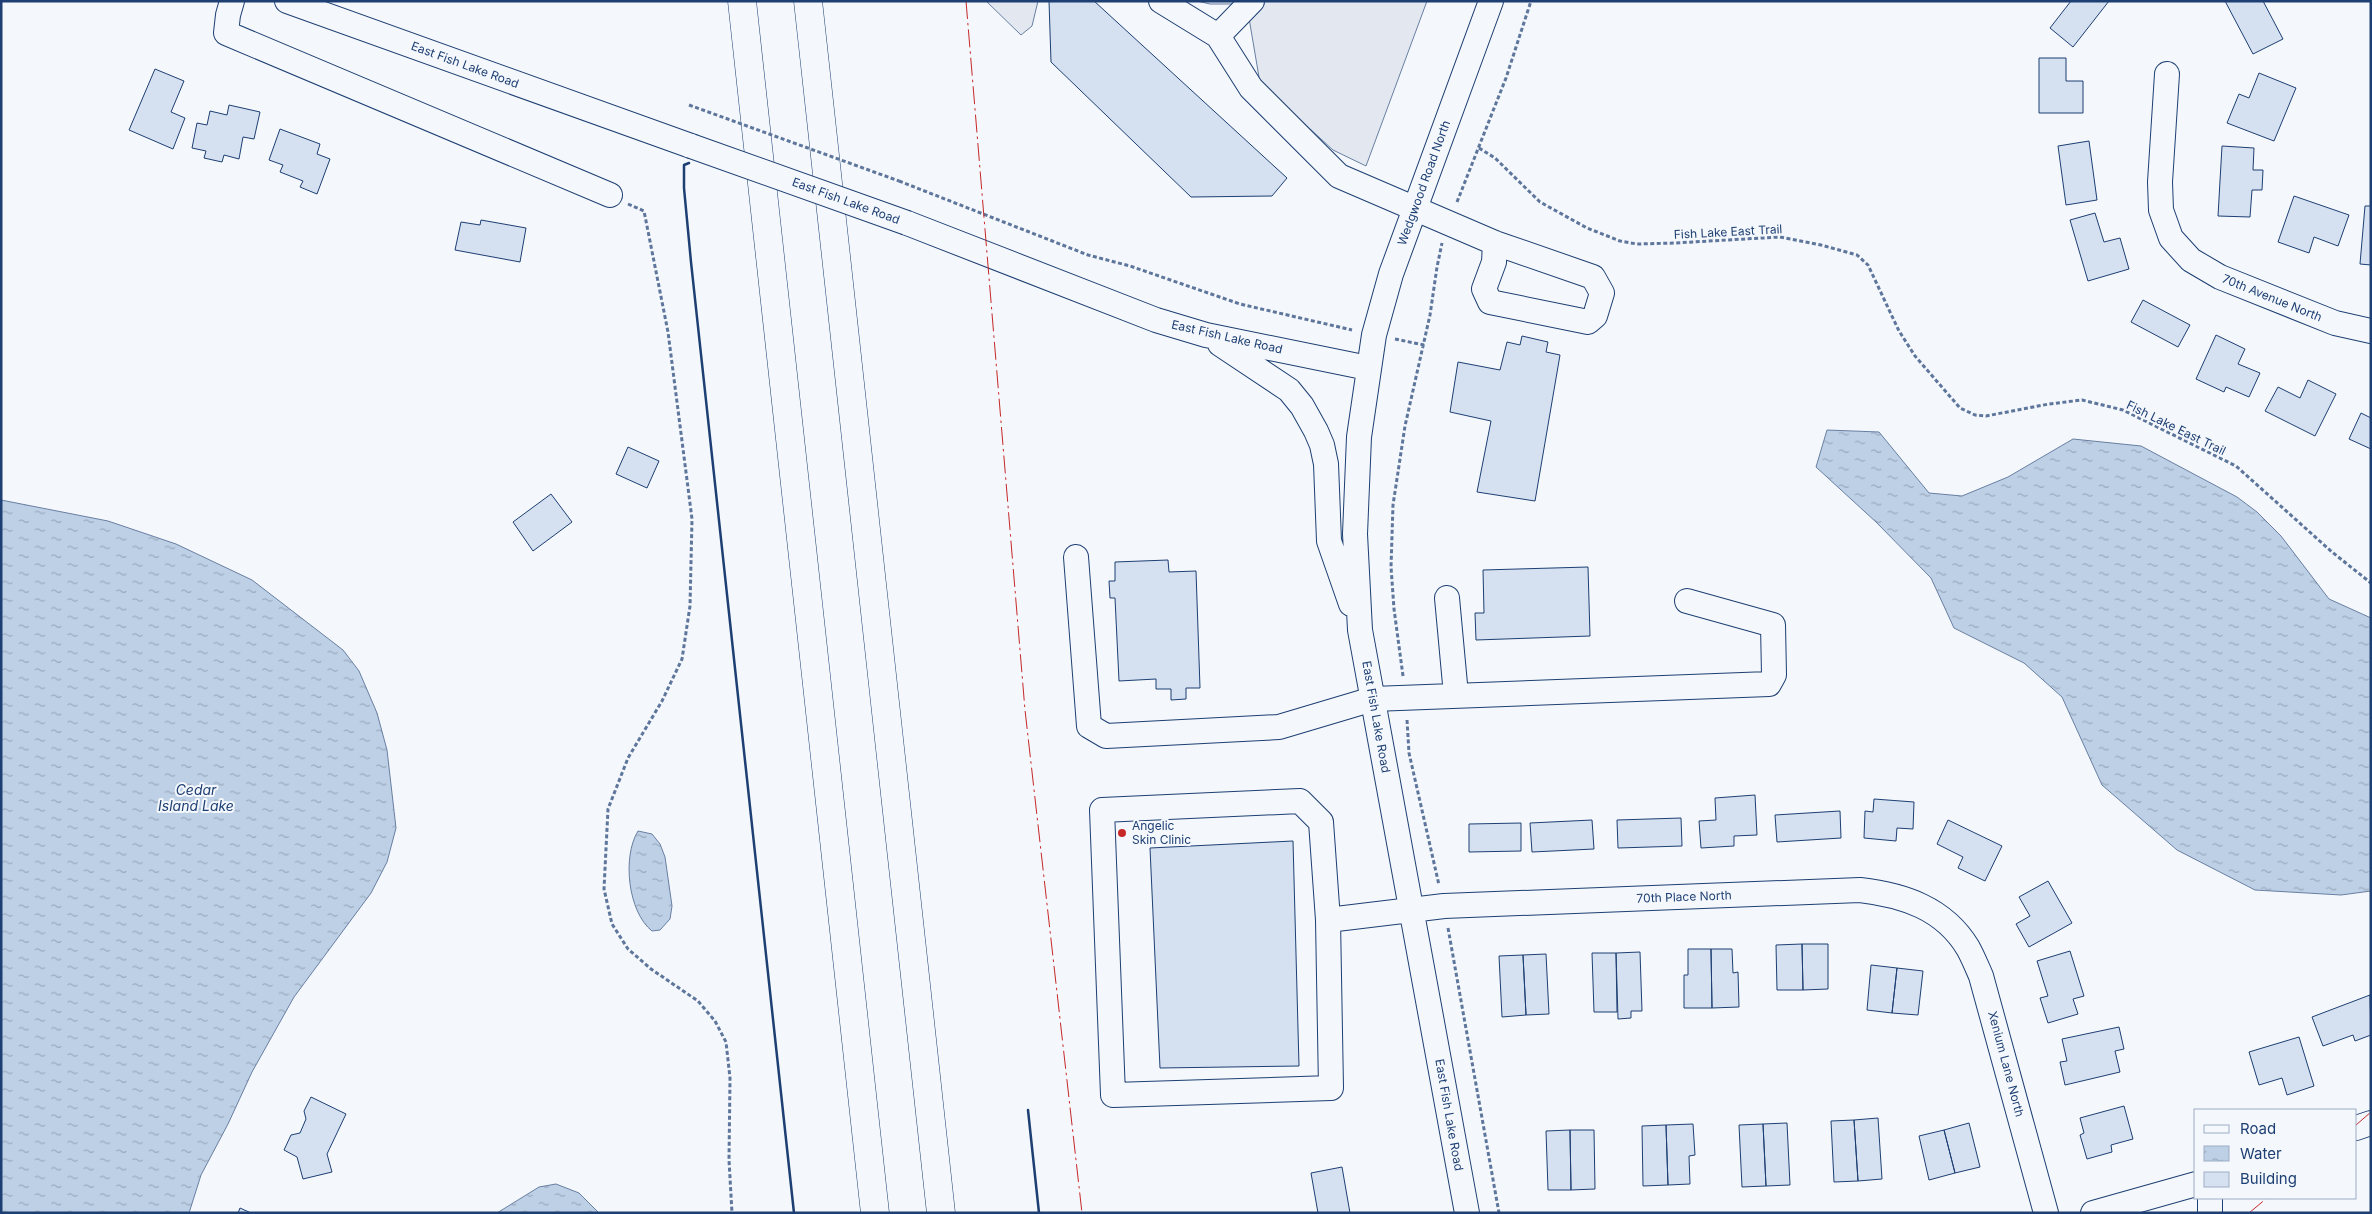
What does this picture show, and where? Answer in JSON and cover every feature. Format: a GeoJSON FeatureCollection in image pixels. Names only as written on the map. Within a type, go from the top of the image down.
{"type":"FeatureCollection","features":[{"type":"Feature","properties":{"kind":"highway"},"geometry":{"type":"LineString","coordinates":[[742,1],[875,1213]]}},
{"type":"Feature","properties":{"kind":"highway"},"geometry":{"type":"LineString","coordinates":[[808,1],[941,1213]]}},
{"type":"Feature","properties":{"kind":"street"},"geometry":{"type":"LineString","coordinates":[[232,1],[226,33],[610,195]]}},
{"type":"Feature","properties":{"kind":"street","name":"East Fish Lake Road"},"geometry":{"type":"LineString","coordinates":[[287,1],[907,223],[1156,320],[1206,335],[1368,368],[1359,437],[1356,505],[1360,630],[1467,1213]]}},
{"type":"Feature","properties":{"kind":"street"},"geometry":{"type":"LineString","coordinates":[[1161,1],[1218,36],[1251,88],[1339,176],[1495,243],[1594,277],[1602,293],[1595,316],[1588,322],[1490,302],[1484,289],[1494,262],[1495,243]]}},
{"type":"Feature","properties":{"kind":"street"},"geometry":{"type":"LineString","coordinates":[[1218,36],[1252,1]]}},
{"type":"Feature","properties":{"kind":"street","name":"Wedgwood Road North"},"geometry":{"type":"LineString","coordinates":[[1368,368],[1374,335],[1391,274],[1490,1]]}},
{"type":"Feature","properties":{"kind":"street","name":"70th Avenue North"},"geometry":{"type":"LineString","coordinates":[[2167,74],[2160,182],[2161,210],[2171,238],[2191,260],[2220,277],[2335,323],[2371,331]]}},
{"type":"Feature","properties":{"kind":"street"},"geometry":{"type":"LineString","coordinates":[[1206,335],[1289,390],[1302,406],[1316,431],[1322,445],[1326,464],[1329,541],[1360,630]]}},
{"type":"Feature","properties":{"kind":"street"},"geometry":{"type":"LineString","coordinates":[[1076,557],[1089,726],[1106,736],[1279,727],[1373,699],[1769,684],[1772,681],[1774,675],[1773,625],[1687,602]]}},
{"type":"Feature","properties":{"kind":"street"},"geometry":{"type":"LineString","coordinates":[[1447,598],[1456,695]]}},
{"type":"Feature","properties":{"kind":"street"},"geometry":{"type":"LineString","coordinates":[[1300,801],[1321,822],[1328,920],[1331,1088],[1113,1095],[1102,810],[1300,801]]}},
{"type":"Feature","properties":{"kind":"street","name":"70th Place North"},"geometry":{"type":"LineString","coordinates":[[1328,920],[1444,906],[1860,890],[1900,897],[1921,905],[1948,924]]}},
{"type":"Feature","properties":{"kind":"street","name":"Xenium Lane North"},"geometry":{"type":"LineString","coordinates":[[1948,924],[1968,947],[1981,976],[2046,1213]]}},
{"type":"Feature","properties":{"kind":"street"},"geometry":{"type":"LineString","coordinates":[[2357,1128],[2371,1123]]}},
{"type":"Feature","properties":{"kind":"street"},"geometry":{"type":"LineString","coordinates":[[2092,1213],[2194,1185]]}},
{"type":"Feature","properties":{"kind":"street"},"geometry":{"type":"LineString","coordinates":[[2210,1199],[2210,1213]]}},
{"type":"Feature","properties":{"kind":"path"},"geometry":{"type":"LineString","coordinates":[[689,105],[899,181],[1088,255],[1130,266],[1198,291],[1278,314],[1424,345]]}},
{"type":"Feature","properties":{"kind":"path","name":"Fish Lake East Trail"},"geometry":{"type":"LineString","coordinates":[[1479,148],[1496,158],[1540,202],[1580,225],[1620,241],[1637,244],[1685,243],[1780,237],[1857,255],[1868,265],[1899,331],[1915,356],[1960,408],[1975,415],[1986,416],[2082,400],[2123,410],[2236,466],[2332,552],[2371,583]]}},
{"type":"Feature","properties":{"kind":"path"},"geometry":{"type":"LineString","coordinates":[[610,195],[644,211],[668,332],[692,519],[690,606],[682,659],[662,701],[628,758],[608,809],[604,889],[612,924],[628,949],[651,969],[698,1001],[715,1021],[726,1042],[730,1078],[729,1160],[732,1213]]}},
{"type":"Feature","properties":{"kind":"shaded area"},"geometry":{"type":"Polygon","coordinates":[[[986,1],[1038,1],[1032,26],[1021,35],[986,1]]]}},
{"type":"Feature","properties":{"kind":"shaded area"},"geometry":{"type":"Polygon","coordinates":[[[1197,1],[1427,1],[1366,166],[1333,150],[1260,83],[1249,18],[1233,4],[1210,4],[1197,1]]]}},
{"type":"Feature","properties":{"kind":"water"},"geometry":{"type":"Polygon","coordinates":[[[1827,430],[1879,432],[1929,493],[1962,496],[2008,477],[2073,439],[2141,446],[2237,497],[2257,512],[2281,536],[2329,599],[2371,618],[2371,891],[2341,895],[2255,890],[2177,850],[2102,785],[2062,697],[2024,663],[1954,628],[1931,578],[1876,522],[1816,467],[1827,430]]]}},
{"type":"Feature","properties":{"kind":"water","name":"Cedar Island Lake"},"geometry":{"type":"Polygon","coordinates":[[[1,500],[108,521],[176,544],[252,580],[343,650],[359,671],[377,713],[387,750],[396,828],[387,862],[371,893],[294,997],[252,1072],[228,1124],[201,1175],[189,1213],[1,1213],[1,500]]]}},
{"type":"Feature","properties":{"kind":"water"},"geometry":{"type":"Polygon","coordinates":[[[638,831],[652,834],[660,844],[665,857],[672,906],[670,919],[660,930],[652,931],[644,922],[637,911],[633,898],[630,884],[630,855],[638,831]]]}},
{"type":"Feature","properties":{"kind":"water"},"geometry":{"type":"Polygon","coordinates":[[[556,1184],[579,1193],[599,1213],[497,1213],[539,1187],[556,1184]]]}},
{"type":"Feature","properties":{"kind":"building"},"geometry":{"type":"Polygon","coordinates":[[[1049,1],[1094,1],[1287,178],[1272,196],[1191,197],[1051,62],[1049,1]]]}},
{"type":"Feature","properties":{"kind":"building"},"geometry":{"type":"Polygon","coordinates":[[[2071,1],[2109,1],[2073,47],[2050,28],[2071,1]]]}},
{"type":"Feature","properties":{"kind":"building"},"geometry":{"type":"Polygon","coordinates":[[[2225,1],[2263,1],[2283,39],[2253,54],[2225,1]]]}},
{"type":"Feature","properties":{"kind":"building"},"geometry":{"type":"Polygon","coordinates":[[[2039,58],[2066,58],[2066,81],[2083,81],[2083,113],[2039,113],[2039,58]]]}},
{"type":"Feature","properties":{"kind":"building"},"geometry":{"type":"Polygon","coordinates":[[[155,69],[184,81],[171,112],[185,118],[173,149],[129,130],[155,69]]]}},
{"type":"Feature","properties":{"kind":"building"},"geometry":{"type":"Polygon","coordinates":[[[2259,73],[2296,88],[2274,141],[2227,123],[2239,94],[2249,98],[2259,73]]]}},
{"type":"Feature","properties":{"kind":"building"},"geometry":{"type":"Polygon","coordinates":[[[229,105],[260,112],[254,139],[243,137],[239,159],[224,155],[222,162],[204,158],[206,151],[192,148],[197,123],[207,125],[210,111],[227,115],[229,105]]]}},
{"type":"Feature","properties":{"kind":"building"},"geometry":{"type":"Polygon","coordinates":[[[280,129],[320,144],[317,154],[330,159],[317,194],[300,187],[303,181],[280,172],[283,165],[269,160],[280,129]]]}},
{"type":"Feature","properties":{"kind":"building"},"geometry":{"type":"Polygon","coordinates":[[[2089,141],[2097,200],[2066,205],[2058,146],[2089,141]]]}},
{"type":"Feature","properties":{"kind":"building"},"geometry":{"type":"Polygon","coordinates":[[[2222,146],[2254,148],[2253,170],[2263,170],[2262,190],[2252,190],[2250,217],[2218,216],[2222,146]]]}},
{"type":"Feature","properties":{"kind":"building"},"geometry":{"type":"Polygon","coordinates":[[[2294,196],[2349,215],[2338,246],[2314,237],[2309,253],[2278,242],[2294,196]]]}},
{"type":"Feature","properties":{"kind":"building"},"geometry":{"type":"Polygon","coordinates":[[[2365,206],[2371,206],[2371,265],[2360,264],[2365,206]]]}},
{"type":"Feature","properties":{"kind":"building"},"geometry":{"type":"Polygon","coordinates":[[[2095,213],[2104,242],[2120,238],[2129,269],[2088,281],[2070,220],[2095,213]]]}},
{"type":"Feature","properties":{"kind":"building"},"geometry":{"type":"Polygon","coordinates":[[[481,220],[526,228],[520,262],[455,250],[461,222],[480,225],[481,220]]]}},
{"type":"Feature","properties":{"kind":"building"},"geometry":{"type":"Polygon","coordinates":[[[2143,300],[2190,325],[2178,347],[2131,322],[2143,300]]]}},
{"type":"Feature","properties":{"kind":"building"},"geometry":{"type":"Polygon","coordinates":[[[2216,335],[2245,349],[2238,364],[2260,373],[2249,397],[2226,387],[2224,392],[2196,379],[2216,335]]]}},
{"type":"Feature","properties":{"kind":"building"},"geometry":{"type":"Polygon","coordinates":[[[1522,336],[1548,342],[1546,352],[1560,355],[1535,501],[1477,492],[1491,421],[1450,412],[1458,362],[1500,370],[1507,342],[1520,345],[1522,336]]]}},
{"type":"Feature","properties":{"kind":"building"},"geometry":{"type":"Polygon","coordinates":[[[2308,380],[2336,394],[2315,436],[2265,411],[2278,387],[2300,398],[2308,380]]]}},
{"type":"Feature","properties":{"kind":"building"},"geometry":{"type":"Polygon","coordinates":[[[2361,413],[2371,418],[2371,449],[2349,439],[2361,413]]]}},
{"type":"Feature","properties":{"kind":"building"},"geometry":{"type":"Polygon","coordinates":[[[628,447],[659,461],[647,488],[616,474],[628,447]]]}},
{"type":"Feature","properties":{"kind":"building"},"geometry":{"type":"Polygon","coordinates":[[[551,494],[572,522],[533,551],[513,522],[551,494]]]}},
{"type":"Feature","properties":{"kind":"building"},"geometry":{"type":"Polygon","coordinates":[[[1168,560],[1169,572],[1196,571],[1200,688],[1186,688],[1186,699],[1171,700],[1171,689],[1156,689],[1156,679],[1119,681],[1115,598],[1110,598],[1109,581],[1115,581],[1115,562],[1168,560]]]}},
{"type":"Feature","properties":{"kind":"building"},"geometry":{"type":"Polygon","coordinates":[[[1588,567],[1590,636],[1476,640],[1475,613],[1484,613],[1483,570],[1588,567]]]}},
{"type":"Feature","properties":{"kind":"building"},"geometry":{"type":"Polygon","coordinates":[[[1755,795],[1757,835],[1734,836],[1734,846],[1701,848],[1699,821],[1716,820],[1715,798],[1755,795]]]}},
{"type":"Feature","properties":{"kind":"building"},"geometry":{"type":"Polygon","coordinates":[[[1874,799],[1914,802],[1913,829],[1897,828],[1896,841],[1864,838],[1865,811],[1873,812],[1874,799]]]}},
{"type":"Feature","properties":{"kind":"building"},"geometry":{"type":"Polygon","coordinates":[[[1840,811],[1841,838],[1777,842],[1775,815],[1840,811]]]}},
{"type":"Feature","properties":{"kind":"building"},"geometry":{"type":"Polygon","coordinates":[[[1681,818],[1682,846],[1618,848],[1617,820],[1681,818]]]}},
{"type":"Feature","properties":{"kind":"building"},"geometry":{"type":"Polygon","coordinates":[[[1592,820],[1594,849],[1532,852],[1530,823],[1592,820]]]}},
{"type":"Feature","properties":{"kind":"building"},"geometry":{"type":"Polygon","coordinates":[[[1948,820],[2002,846],[1985,881],[1958,868],[1963,857],[1937,844],[1948,820]]]}},
{"type":"Feature","properties":{"kind":"building"},"geometry":{"type":"Polygon","coordinates":[[[1521,823],[1521,851],[1469,852],[1469,824],[1521,823]]]}},
{"type":"Feature","properties":{"kind":"building"},"geometry":{"type":"Polygon","coordinates":[[[1293,841],[1299,1066],[1160,1068],[1150,848],[1293,841]]]}},
{"type":"Feature","properties":{"kind":"building"},"geometry":{"type":"Polygon","coordinates":[[[2048,881],[2072,923],[2029,947],[2016,924],[2030,916],[2019,897],[2048,881]]]}},
{"type":"Feature","properties":{"kind":"building"},"geometry":{"type":"Polygon","coordinates":[[[1802,944],[1803,990],[1777,990],[1776,945],[1802,944]]]}},
{"type":"Feature","properties":{"kind":"building"},"geometry":{"type":"Polygon","coordinates":[[[1802,944],[1828,944],[1828,989],[1803,990],[1802,944]]]}},
{"type":"Feature","properties":{"kind":"building"},"geometry":{"type":"Polygon","coordinates":[[[1688,949],[1711,949],[1712,1008],[1684,1008],[1684,975],[1688,975],[1688,949]]]}},
{"type":"Feature","properties":{"kind":"building"},"geometry":{"type":"Polygon","coordinates":[[[1711,949],[1732,949],[1733,973],[1738,972],[1739,1007],[1712,1008],[1711,949]]]}},
{"type":"Feature","properties":{"kind":"building"},"geometry":{"type":"Polygon","coordinates":[[[2070,951],[2084,996],[2073,999],[2078,1014],[2048,1023],[2040,998],[2048,996],[2037,961],[2070,951]]]}},
{"type":"Feature","properties":{"kind":"building"},"geometry":{"type":"Polygon","coordinates":[[[1640,952],[1642,1011],[1631,1011],[1631,1018],[1618,1019],[1616,953],[1640,952]]]}},
{"type":"Feature","properties":{"kind":"building"},"geometry":{"type":"Polygon","coordinates":[[[1592,953],[1616,953],[1617,1012],[1594,1012],[1592,953]]]}},
{"type":"Feature","properties":{"kind":"building"},"geometry":{"type":"Polygon","coordinates":[[[1546,954],[1549,1014],[1526,1015],[1523,955],[1546,954]]]}},
{"type":"Feature","properties":{"kind":"building"},"geometry":{"type":"Polygon","coordinates":[[[1523,955],[1526,1015],[1502,1017],[1499,956],[1523,955]]]}},
{"type":"Feature","properties":{"kind":"building"},"geometry":{"type":"Polygon","coordinates":[[[1871,965],[1897,968],[1892,1013],[1867,1010],[1871,965]]]}},
{"type":"Feature","properties":{"kind":"building"},"geometry":{"type":"Polygon","coordinates":[[[1897,968],[1923,971],[1918,1015],[1892,1013],[1897,968]]]}},
{"type":"Feature","properties":{"kind":"building"},"geometry":{"type":"Polygon","coordinates":[[[2370,995],[2371,1035],[2355,1041],[2353,1035],[2323,1046],[2312,1017],[2370,995]]]}},
{"type":"Feature","properties":{"kind":"building"},"geometry":{"type":"Polygon","coordinates":[[[2119,1027],[2124,1049],[2115,1051],[2120,1072],[2065,1085],[2060,1062],[2067,1061],[2062,1039],[2119,1027]]]}},
{"type":"Feature","properties":{"kind":"building"},"geometry":{"type":"Polygon","coordinates":[[[2299,1037],[2314,1086],[2287,1095],[2282,1078],[2259,1085],[2249,1052],[2299,1037]]]}},
{"type":"Feature","properties":{"kind":"building"},"geometry":{"type":"Polygon","coordinates":[[[311,1097],[346,1114],[327,1154],[332,1172],[303,1179],[297,1157],[284,1150],[291,1135],[300,1133],[306,1119],[304,1111],[311,1097]]]}},
{"type":"Feature","properties":{"kind":"building"},"geometry":{"type":"Polygon","coordinates":[[[2124,1106],[2133,1139],[2111,1145],[2112,1152],[2087,1159],[2080,1135],[2084,1133],[2080,1118],[2124,1106]]]}},
{"type":"Feature","properties":{"kind":"building"},"geometry":{"type":"Polygon","coordinates":[[[1878,1118],[1882,1179],[1858,1181],[1854,1120],[1878,1118]]]}},
{"type":"Feature","properties":{"kind":"building"},"geometry":{"type":"Polygon","coordinates":[[[1854,1120],[1858,1181],[1834,1182],[1831,1121],[1854,1120]]]}},
{"type":"Feature","properties":{"kind":"building"},"geometry":{"type":"Polygon","coordinates":[[[1787,1123],[1790,1185],[1766,1186],[1763,1124],[1787,1123]]]}},
{"type":"Feature","properties":{"kind":"building"},"geometry":{"type":"Polygon","coordinates":[[[1969,1123],[1980,1167],[1955,1173],[1944,1130],[1969,1123]]]}},
{"type":"Feature","properties":{"kind":"building"},"geometry":{"type":"Polygon","coordinates":[[[1693,1124],[1695,1155],[1689,1156],[1690,1184],[1668,1185],[1666,1125],[1693,1124]]]}},
{"type":"Feature","properties":{"kind":"building"},"geometry":{"type":"Polygon","coordinates":[[[1763,1124],[1766,1186],[1742,1187],[1739,1125],[1763,1124]]]}},
{"type":"Feature","properties":{"kind":"building"},"geometry":{"type":"Polygon","coordinates":[[[1666,1125],[1668,1185],[1643,1186],[1642,1126],[1666,1125]]]}},
{"type":"Feature","properties":{"kind":"building"},"geometry":{"type":"Polygon","coordinates":[[[1570,1130],[1571,1190],[1548,1190],[1546,1131],[1570,1130]]]}},
{"type":"Feature","properties":{"kind":"building"},"geometry":{"type":"Polygon","coordinates":[[[1570,1130],[1594,1130],[1595,1189],[1571,1190],[1570,1130]]]}},
{"type":"Feature","properties":{"kind":"building"},"geometry":{"type":"Polygon","coordinates":[[[1944,1130],[1955,1173],[1929,1180],[1919,1136],[1944,1130]]]}},
{"type":"Feature","properties":{"kind":"building"},"geometry":{"type":"Polygon","coordinates":[[[1342,1167],[1350,1213],[1318,1213],[1311,1173],[1342,1167]]]}},
{"type":"Feature","properties":{"kind":"building"},"geometry":{"type":"Polygon","coordinates":[[[240,1208],[251,1213],[238,1213],[240,1208]]]}},
{"type":"Feature","properties":{"kind":"wall"},"geometry":{"type":"LineString","coordinates":[[689,163],[684,165],[684,188],[691,262],[794,1213]]}},
{"type":"Feature","properties":{"kind":"wall"},"geometry":{"type":"LineString","coordinates":[[1028,1110],[1039,1213]]}},
{"type":"Feature","properties":{"kind":"power"},"geometry":{"type":"LineString","coordinates":[[966,1],[1025,710],[1082,1213]]}},
{"type":"Feature","properties":{"kind":"power"},"geometry":{"type":"LineString","coordinates":[[2357,1124],[2371,1112]]}},
{"type":"Feature","properties":{"kind":"power"},"geometry":{"type":"LineString","coordinates":[[2249,1213],[2266,1199]]}},
{"type":"Feature","properties":{"kind":"place","name":"Angelic Skin Clinic"},"geometry":{"type":"Point","coordinates":[1122,833]}}]}
